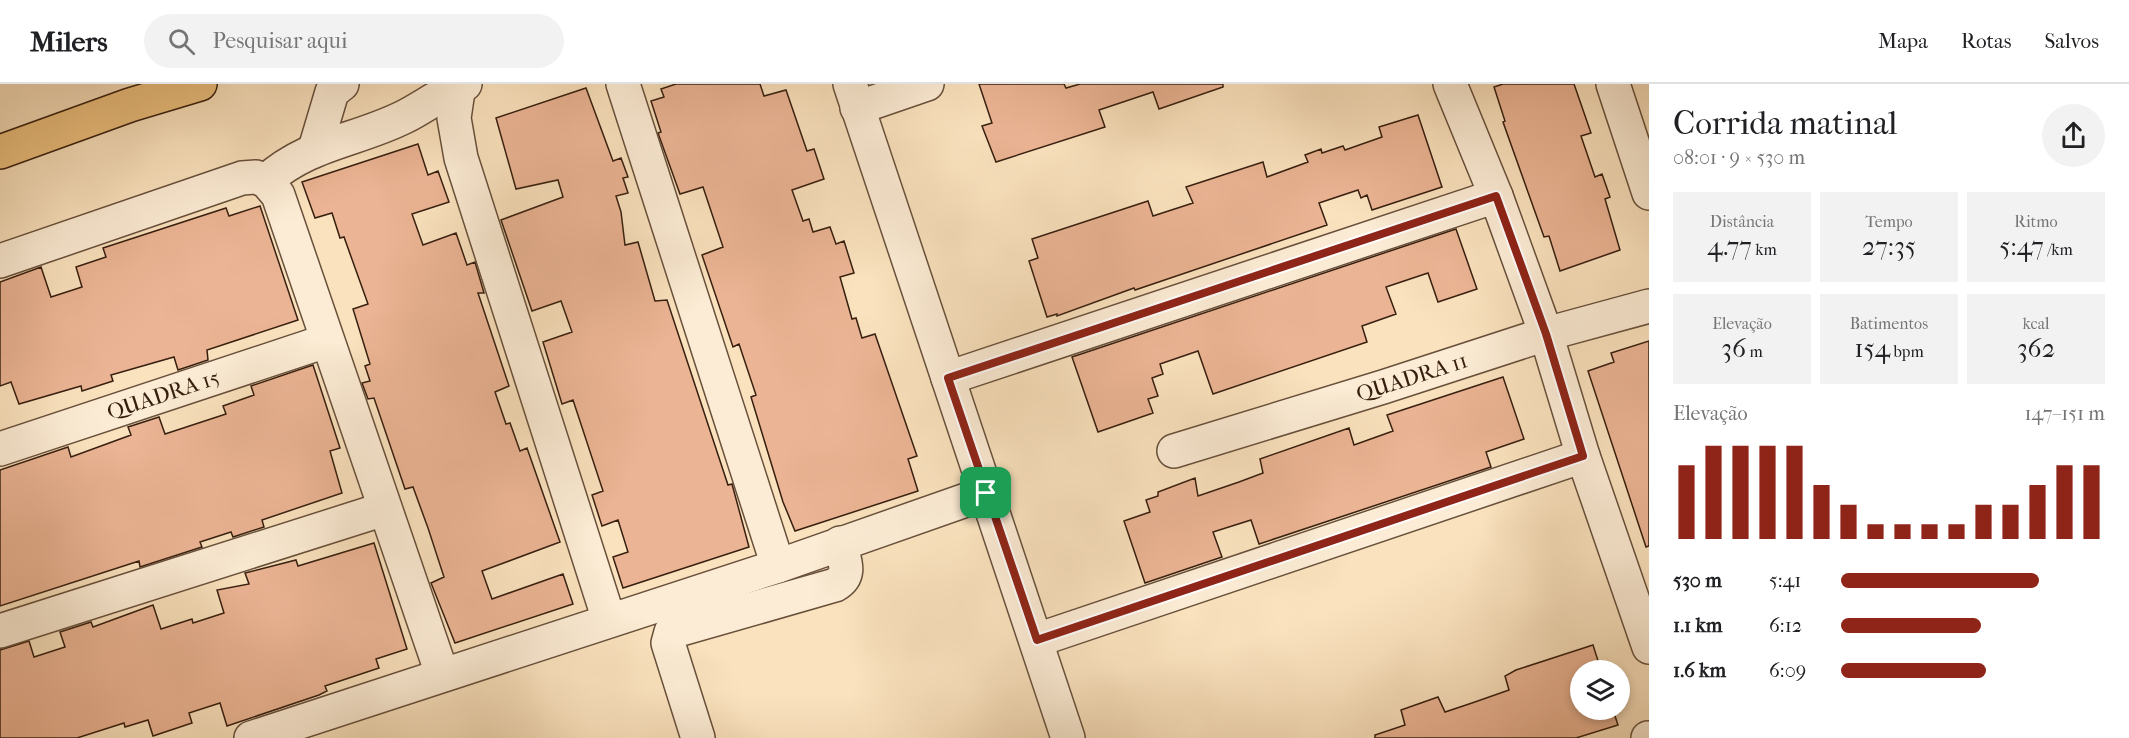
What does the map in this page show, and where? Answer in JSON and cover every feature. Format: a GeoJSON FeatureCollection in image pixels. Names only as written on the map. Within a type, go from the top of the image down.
{"type":"FeatureCollection","features":[{"type":"Feature","properties":{"kind":"highway"},"geometry":{"type":"LineString","coordinates":[[0,152],[134,95],[200,84]]}},
{"type":"Feature","properties":{"kind":"street"},"geometry":{"type":"LineString","coordinates":[[315,149],[332,92],[342,84]]}},
{"type":"Feature","properties":{"kind":"street"},"geometry":{"type":"LineString","coordinates":[[622,84],[778,566]]}},
{"type":"Feature","properties":{"kind":"street"},"geometry":{"type":"LineString","coordinates":[[927,84],[853,96],[1068,738]]}},
{"type":"Feature","properties":{"kind":"street"},"geometry":{"type":"LineString","coordinates":[[1450,84],[1496,196],[1546,334],[1583,456],[1649,647]]}},
{"type":"Feature","properties":{"kind":"street"},"geometry":{"type":"LineString","coordinates":[[266,181],[280,167],[315,149],[402,118],[461,85]]}},
{"type":"Feature","properties":{"kind":"street"},"geometry":{"type":"LineString","coordinates":[[461,85],[454,118],[461,158],[609,620]]}},
{"type":"Feature","properties":{"kind":"street"},"geometry":{"type":"LineString","coordinates":[[1620,86],[1649,193]]}},
{"type":"Feature","properties":{"kind":"street"},"geometry":{"type":"LineString","coordinates":[[0,261],[242,178],[256,177],[266,181],[274,188],[285,213],[326,341],[442,674]]}},
{"type":"Feature","properties":{"kind":"street"},"geometry":{"type":"LineString","coordinates":[[948,378],[1496,196]]}},
{"type":"Feature","properties":{"kind":"street","name":"QUADRA 11"},"geometry":{"type":"LineString","coordinates":[[1174,451],[1546,334],[1649,306]]}},
{"type":"Feature","properties":{"kind":"street","name":"QUADRA 15"},"geometry":{"type":"LineString","coordinates":[[0,449],[326,341]]}},
{"type":"Feature","properties":{"kind":"street"},"geometry":{"type":"LineString","coordinates":[[1037,640],[1583,456]]}},
{"type":"Feature","properties":{"kind":"street"},"geometry":{"type":"LineString","coordinates":[[251,738],[778,566],[986,493]]}},
{"type":"Feature","properties":{"kind":"street"},"geometry":{"type":"LineString","coordinates":[[0,632],[384,509]]}},
{"type":"Feature","properties":{"kind":"street"},"geometry":{"type":"LineString","coordinates":[[698,738],[668,643],[671,632],[835,585],[844,580],[847,570],[840,543]]}},
{"type":"Feature","properties":{"kind":"building"},"geometry":{"type":"Polygon","coordinates":[[[676,84],[760,84],[764,96],[786,90],[807,151],[814,149],[824,179],[792,190],[803,221],[809,219],[813,232],[830,227],[836,244],[844,241],[854,273],[840,277],[852,319],[856,318],[862,338],[875,334],[917,456],[908,459],[918,491],[795,531],[783,502],[751,397],[756,395],[739,344],[733,347],[702,255],[723,247],[703,187],[680,194],[658,133],[661,132],[651,101],[664,97],[661,89],[676,84]]]}},
{"type":"Feature","properties":{"kind":"building"},"geometry":{"type":"Polygon","coordinates":[[[979,84],[1064,84],[1066,88],[1080,84],[1223,84],[1223,87],[1159,109],[1153,92],[1099,110],[1105,127],[996,162],[982,126],[992,123],[979,84]]]}},
{"type":"Feature","properties":{"kind":"building"},"geometry":{"type":"Polygon","coordinates":[[[1503,84],[1574,84],[1591,133],[1581,136],[1595,177],[1602,174],[1610,197],[1605,199],[1620,250],[1560,271],[1549,236],[1544,237],[1503,122],[1505,121],[1494,87],[1503,84]]]}},
{"type":"Feature","properties":{"kind":"building"},"geometry":{"type":"Polygon","coordinates":[[[586,88],[613,161],[621,158],[628,177],[623,178],[628,193],[616,196],[621,212],[625,245],[638,242],[655,301],[667,300],[728,485],[732,484],[749,547],[623,588],[613,557],[628,552],[618,520],[602,526],[592,495],[603,491],[573,400],[562,404],[543,342],[572,332],[561,301],[532,311],[501,220],[563,197],[558,180],[516,189],[496,118],[586,88]]]}},
{"type":"Feature","properties":{"kind":"building"},"geometry":{"type":"Polygon","coordinates":[[[1418,115],[1442,187],[1372,210],[1367,195],[1361,198],[1358,190],[1319,203],[1327,225],[1135,290],[1134,288],[1057,316],[1057,314],[1047,317],[1029,261],[1038,258],[1032,239],[1148,201],[1153,216],[1193,203],[1186,187],[1263,162],[1267,177],[1308,162],[1305,155],[1321,149],[1322,153],[1343,146],[1345,150],[1382,137],[1379,127],[1418,115]]]}},
{"type":"Feature","properties":{"kind":"building"},"geometry":{"type":"Polygon","coordinates":[[[418,144],[428,175],[438,171],[449,202],[412,214],[423,245],[456,233],[467,265],[475,262],[484,293],[478,293],[509,386],[495,392],[506,424],[510,423],[520,451],[527,448],[560,542],[482,571],[492,599],[563,574],[573,604],[455,643],[431,583],[444,577],[428,528],[413,487],[405,489],[374,398],[368,399],[362,383],[370,381],[365,366],[370,364],[353,309],[368,304],[344,237],[340,238],[332,213],[315,218],[302,182],[418,144]]]}},
{"type":"Feature","properties":{"kind":"building"},"geometry":{"type":"Polygon","coordinates":[[[260,206],[298,320],[207,350],[208,360],[178,370],[174,357],[111,375],[113,381],[82,391],[81,386],[19,404],[11,382],[0,386],[0,282],[41,267],[51,297],[82,287],[76,267],[106,257],[103,248],[226,208],[229,216],[260,206]]]}},
{"type":"Feature","properties":{"kind":"building"},"geometry":{"type":"Polygon","coordinates":[[[1456,229],[1477,289],[1438,302],[1428,273],[1386,287],[1396,314],[1362,326],[1367,342],[1213,394],[1198,351],[1160,364],[1163,374],[1152,378],[1158,396],[1148,399],[1153,413],[1098,432],[1072,357],[1456,229]]]}},
{"type":"Feature","properties":{"kind":"building"},"geometry":{"type":"Polygon","coordinates":[[[1649,341],[1649,546],[1646,547],[1588,371],[1614,362],[1611,353],[1649,341]]]}},
{"type":"Feature","properties":{"kind":"building"},"geometry":{"type":"Polygon","coordinates":[[[313,365],[340,448],[330,451],[342,493],[262,520],[264,527],[233,537],[231,532],[200,542],[202,547],[140,567],[139,561],[0,606],[0,470],[68,447],[71,457],[131,435],[128,427],[159,417],[165,434],[226,414],[223,406],[254,395],[251,386],[313,365]]]}},
{"type":"Feature","properties":{"kind":"building"},"geometry":{"type":"Polygon","coordinates":[[[1503,377],[1524,439],[1486,452],[1491,467],[1259,544],[1251,520],[1213,532],[1222,557],[1145,583],[1124,521],[1150,512],[1146,500],[1158,496],[1158,492],[1195,478],[1198,496],[1263,473],[1260,459],[1349,428],[1354,445],[1393,431],[1387,415],[1503,377]]]}},
{"type":"Feature","properties":{"kind":"building"},"geometry":{"type":"Polygon","coordinates":[[[374,543],[407,649],[376,659],[379,668],[325,686],[327,691],[319,695],[227,726],[220,703],[189,713],[192,723],[153,736],[148,720],[125,727],[124,723],[77,738],[0,738],[0,650],[29,641],[34,657],[65,647],[60,632],[91,622],[93,627],[153,605],[161,629],[192,619],[193,623],[224,613],[217,590],[249,584],[245,573],[296,560],[298,566],[374,543]]]}},
{"type":"Feature","properties":{"kind":"building"},"geometry":{"type":"Polygon","coordinates":[[[1593,645],[1598,660],[1570,660],[1570,720],[1616,720],[1618,725],[1576,738],[1375,738],[1375,735],[1405,725],[1401,710],[1438,697],[1445,712],[1509,690],[1505,676],[1516,670],[1593,645]]]}},
{"type":"Feature","properties":{"kind":"route"},"geometry":{"type":"LineString","coordinates":[[1496,196],[1546,334],[1583,456],[1037,640],[986,493],[948,378],[1496,196]]}}]}
